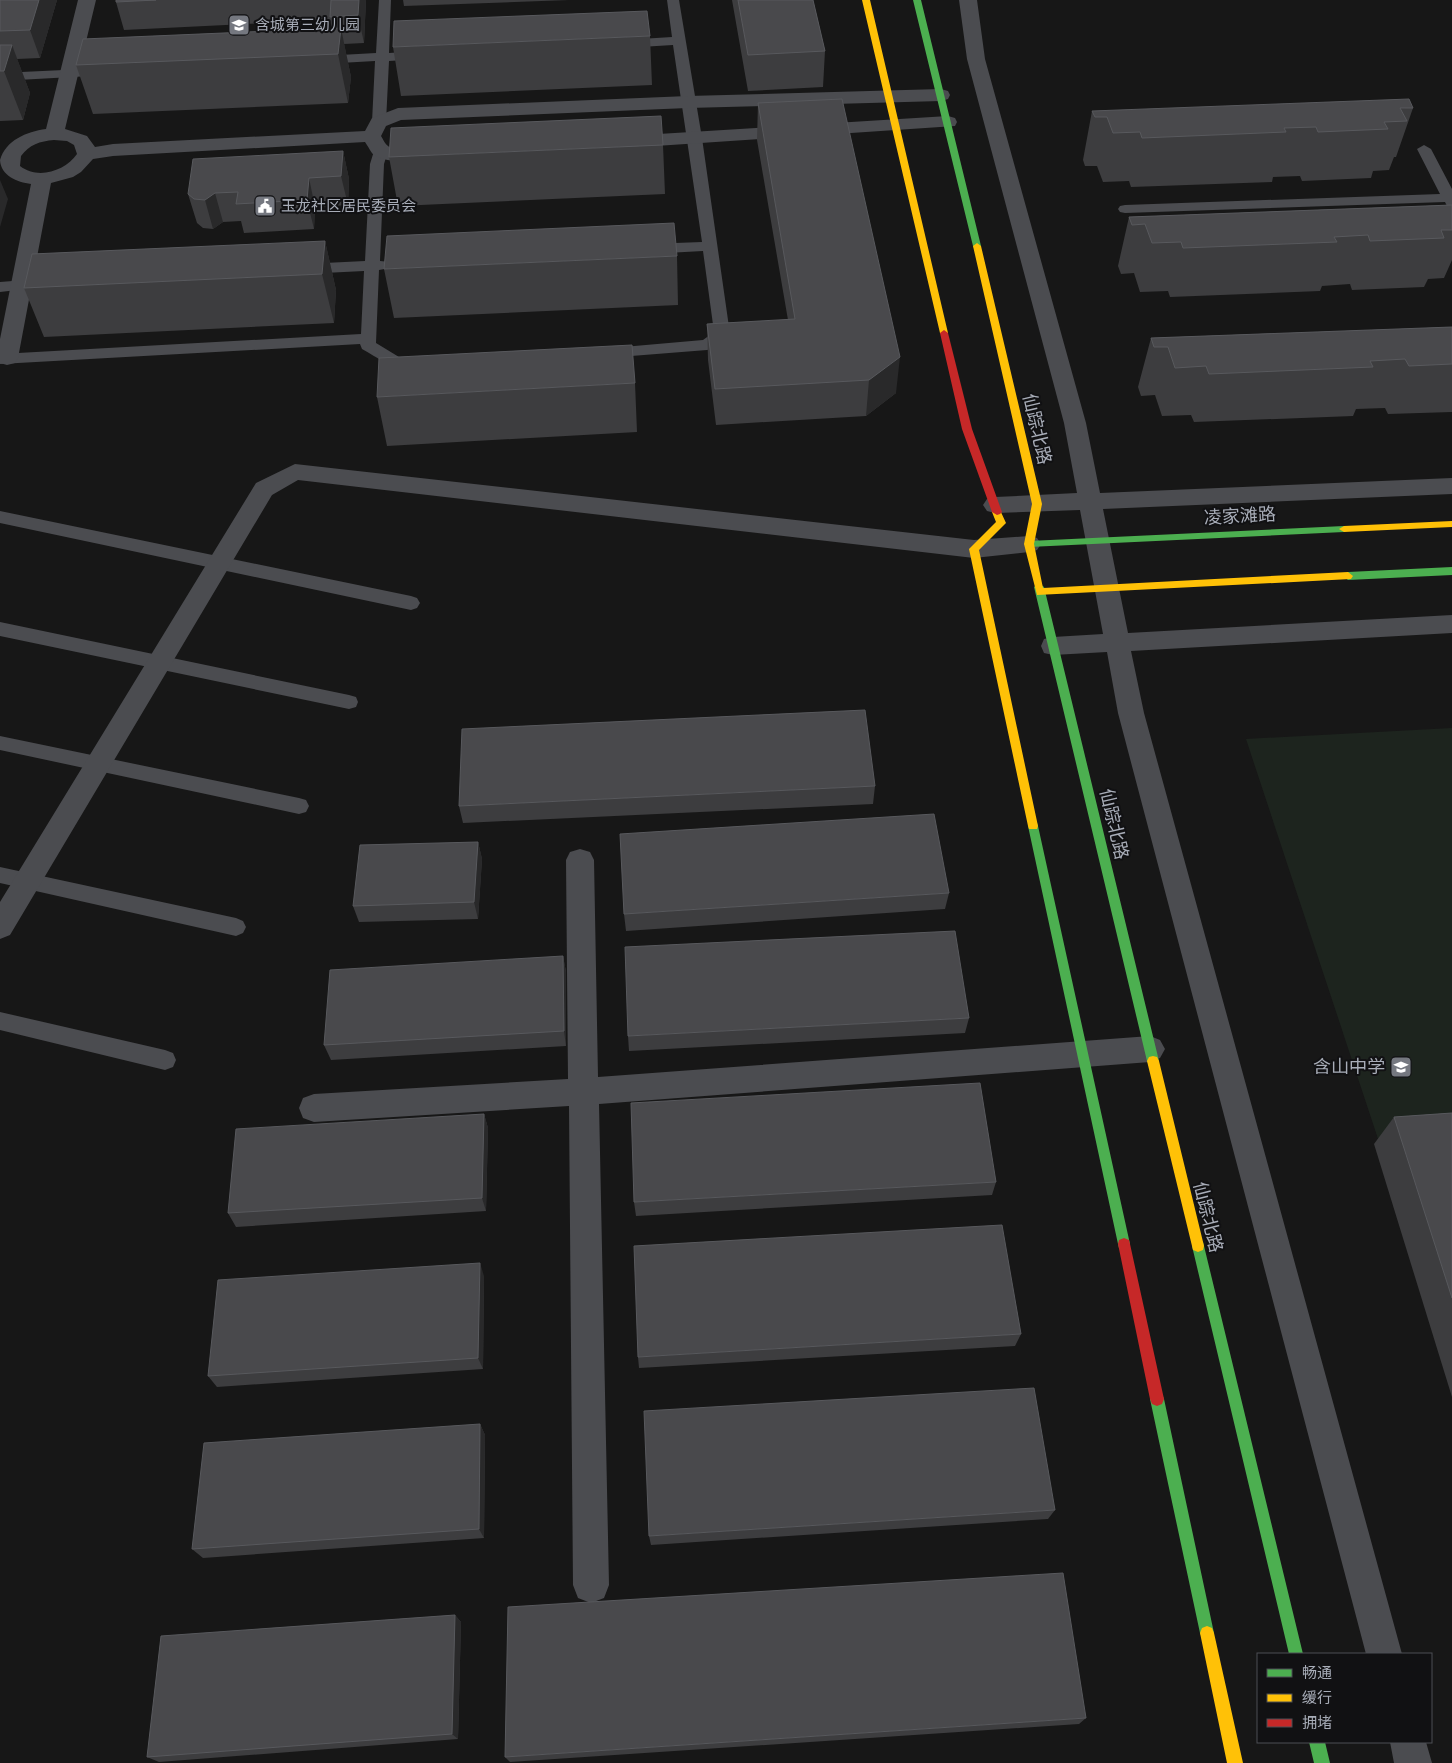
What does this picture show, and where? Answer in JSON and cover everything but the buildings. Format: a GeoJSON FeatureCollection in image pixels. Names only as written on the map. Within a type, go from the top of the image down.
{"type":"FeatureCollection","features":[{"type":"Feature","properties":{"kind":"main road"},"geometry":{"type":"LineString","coordinates":[[866,0],[967,429],[1001,524],[974,549],[1235,1763]]}},
{"type":"Feature","properties":{"kind":"main road","name":"仙踪北路"},"geometry":{"type":"LineString","coordinates":[[917,0],[948,122],[1037,504],[1029,544],[1296,1653]]}},
{"type":"Feature","properties":{"kind":"main road","name":"凌家滩路"},"geometry":{"type":"LineString","coordinates":[[1029,544],[1452,524]]}},
{"type":"Feature","properties":{"kind":"main road"},"geometry":{"type":"LineString","coordinates":[[1041,592],[1452,571]]}},
{"type":"Feature","properties":{"kind":"main road"},"geometry":{"type":"LineString","coordinates":[[1317,1743],[1322,1763]]}},
{"type":"Feature","properties":{"kind":"street"},"geometry":{"type":"LineString","coordinates":[[54,134],[87,0]]}},
{"type":"Feature","properties":{"kind":"street"},"geometry":{"type":"LineString","coordinates":[[968,0],[976,59],[1074,423],[1131,713],[1384,1653]]}},
{"type":"Feature","properties":{"kind":"street"},"geometry":{"type":"LineString","coordinates":[[87,154],[113,150],[377,137],[398,114],[688,102],[941,95]]}},
{"type":"Feature","properties":{"kind":"street"},"geometry":{"type":"LineString","coordinates":[[606,143],[948,122]]}},
{"type":"Feature","properties":{"kind":"street"},"geometry":{"type":"LineString","coordinates":[[54,134],[66,135],[83,142],[87,148],[87,154],[83,161],[66,173],[42,178],[18,174],[4,162],[28,140],[54,134]]}},
{"type":"Feature","properties":{"kind":"street"},"geometry":{"type":"LineString","coordinates":[[377,137],[398,156],[448,153]]}},
{"type":"Feature","properties":{"kind":"street"},"geometry":{"type":"LineString","coordinates":[[4,359],[10,286],[42,178]]}},
{"type":"Feature","properties":{"kind":"street"},"geometry":{"type":"LineString","coordinates":[[0,927],[264,489],[295,472],[974,549],[1029,544]]}},
{"type":"Feature","properties":{"kind":"street"},"geometry":{"type":"LineString","coordinates":[[995,506],[1452,486]]}},
{"type":"Feature","properties":{"kind":"street"},"geometry":{"type":"LineString","coordinates":[[1053,646],[1452,624]]}},
{"type":"Feature","properties":{"kind":"street"},"geometry":{"type":"LineString","coordinates":[[580,860],[591,1585]]}},
{"type":"Feature","properties":{"kind":"street"},"geometry":{"type":"LineString","coordinates":[[314,1108],[584,1092],[1150,1049]]}},
{"type":"Feature","properties":{"kind":"street"},"geometry":{"type":"LineString","coordinates":[[1408,1743],[1413,1763]]}},
{"type":"Feature","properties":{"kind":"lane"},"geometry":{"type":"LineString","coordinates":[[385,0],[368,345],[395,362],[427,365]]}},
{"type":"Feature","properties":{"kind":"lane"},"geometry":{"type":"LineString","coordinates":[[590,354],[707,345],[722,334],[695,138],[673,0]]}},
{"type":"Feature","properties":{"kind":"lane"},"geometry":{"type":"LineString","coordinates":[[610,45],[679,41]]}},
{"type":"Feature","properties":{"kind":"lane"},"geometry":{"type":"LineString","coordinates":[[304,61],[432,54]]}},
{"type":"Feature","properties":{"kind":"lane"},"geometry":{"type":"LineString","coordinates":[[0,77],[98,72]]}},
{"type":"Feature","properties":{"kind":"lane"},"geometry":{"type":"LineString","coordinates":[[1126,209],[1451,201],[1424,149]]}},
{"type":"Feature","properties":{"kind":"lane"},"geometry":{"type":"LineString","coordinates":[[631,250],[710,246]]}},
{"type":"Feature","properties":{"kind":"lane"},"geometry":{"type":"LineString","coordinates":[[294,270],[402,264]]}},
{"type":"Feature","properties":{"kind":"lane"},"geometry":{"type":"LineString","coordinates":[[10,286],[49,284]]}},
{"type":"Feature","properties":{"kind":"lane"},"geometry":{"type":"LineString","coordinates":[[4,359],[369,339]]}},
{"type":"Feature","properties":{"kind":"lane"},"geometry":{"type":"LineString","coordinates":[[0,517],[411,604]]}},
{"type":"Feature","properties":{"kind":"lane"},"geometry":{"type":"LineString","coordinates":[[0,629],[349,702]]}},
{"type":"Feature","properties":{"kind":"lane"},"geometry":{"type":"LineString","coordinates":[[0,744],[298,806]]}},
{"type":"Feature","properties":{"kind":"lane"},"geometry":{"type":"LineString","coordinates":[[0,875],[236,927]]}},
{"type":"Feature","properties":{"kind":"lane"},"geometry":{"type":"LineString","coordinates":[[0,1021],[165,1060]]}},
{"type":"Feature","properties":{"kind":"shaded area","name":"含山中学"},"geometry":{"type":"Polygon","coordinates":[[[1452,728],[1452,1363],[1246,739],[1452,728]]]}},
{"type":"Feature","properties":{"kind":"traffic: fast"},"geometry":{"type":"LineString","coordinates":[[917,0],[977,246]]}},
{"type":"Feature","properties":{"kind":"traffic: fast"},"geometry":{"type":"LineString","coordinates":[[1029,544],[1344,529]]}},
{"type":"Feature","properties":{"kind":"traffic: fast"},"geometry":{"type":"LineString","coordinates":[[1348,576],[1452,571]]}},
{"type":"Feature","properties":{"kind":"traffic: fast"},"geometry":{"type":"LineString","coordinates":[[1039,587],[1153,1061]]}},
{"type":"Feature","properties":{"kind":"traffic: fast"},"geometry":{"type":"LineString","coordinates":[[1033,826],[1124,1244]]}},
{"type":"Feature","properties":{"kind":"traffic: fast"},"geometry":{"type":"LineString","coordinates":[[1198,1246],[1296,1653]]}},
{"type":"Feature","properties":{"kind":"traffic: fast"},"geometry":{"type":"LineString","coordinates":[[1157,1399],[1207,1633]]}},
{"type":"Feature","properties":{"kind":"traffic: fast"},"geometry":{"type":"LineString","coordinates":[[1317,1743],[1322,1763]]}},
{"type":"Feature","properties":{"kind":"traffic: slow"},"geometry":{"type":"LineString","coordinates":[[866,0],[944,333]]}},
{"type":"Feature","properties":{"kind":"traffic: slow"},"geometry":{"type":"LineString","coordinates":[[977,246],[1037,504],[1029,544],[1039,587]]}},
{"type":"Feature","properties":{"kind":"traffic: slow"},"geometry":{"type":"LineString","coordinates":[[997,512],[1001,523],[974,549],[1033,826]]}},
{"type":"Feature","properties":{"kind":"traffic: slow"},"geometry":{"type":"LineString","coordinates":[[1344,529],[1452,524]]}},
{"type":"Feature","properties":{"kind":"traffic: slow"},"geometry":{"type":"LineString","coordinates":[[1041,592],[1348,576]]}},
{"type":"Feature","properties":{"kind":"traffic: slow"},"geometry":{"type":"LineString","coordinates":[[1153,1061],[1198,1246]]}},
{"type":"Feature","properties":{"kind":"traffic: slow"},"geometry":{"type":"LineString","coordinates":[[1207,1633],[1235,1763]]}},
{"type":"Feature","properties":{"kind":"traffic: jam"},"geometry":{"type":"LineString","coordinates":[[944,333],[967,429],[997,512]]}},
{"type":"Feature","properties":{"kind":"traffic: jam"},"geometry":{"type":"LineString","coordinates":[[1124,1244],[1157,1399]]}},
{"type":"Feature","properties":{"kind":"place","name":"含城第三幼儿园"},"geometry":{"type":"Point","coordinates":[239,25]}},
{"type":"Feature","properties":{"kind":"place","name":"玉龙社区居民委员会"},"geometry":{"type":"Point","coordinates":[265,206]}},
{"type":"Feature","properties":{"kind":"place","name":"含山中学"},"geometry":{"type":"Point","coordinates":[1401,1067]}}]}
